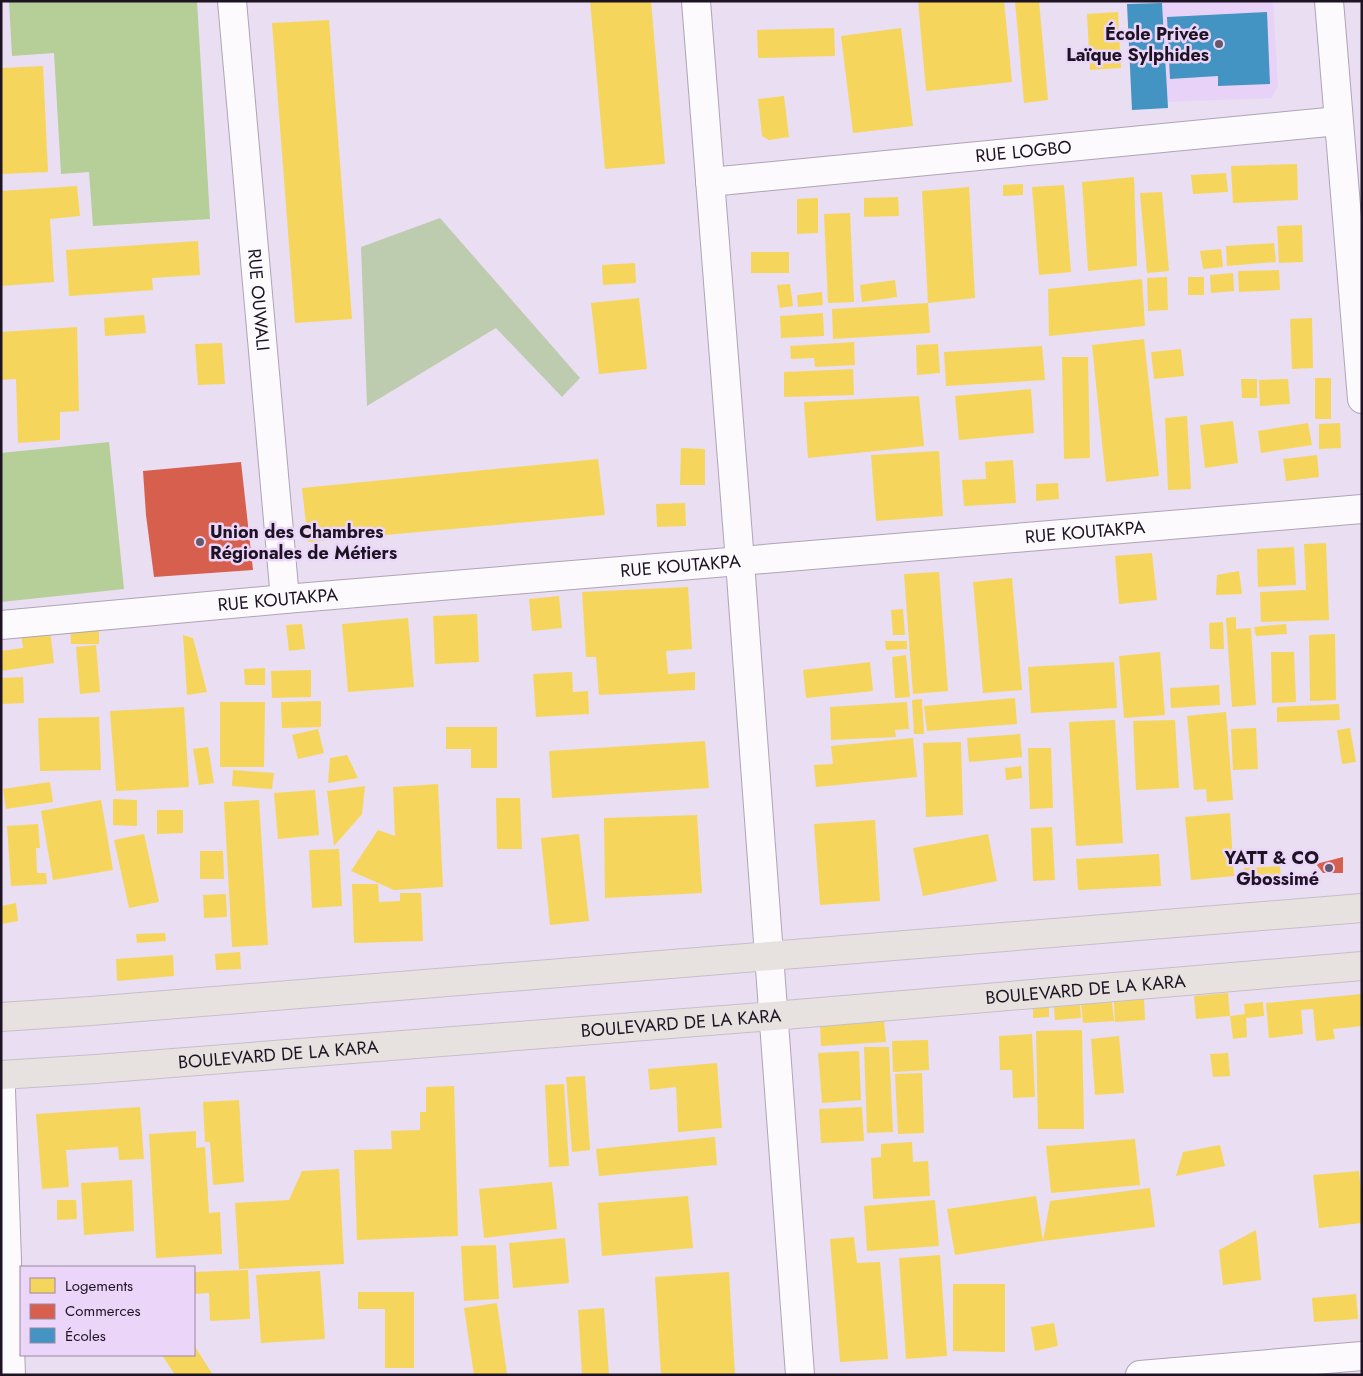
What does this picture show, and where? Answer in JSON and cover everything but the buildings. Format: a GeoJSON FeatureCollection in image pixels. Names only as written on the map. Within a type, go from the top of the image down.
{"type":"FeatureCollection","features":[{"type":"Feature","properties":{"kind":"main road"},"geometry":{"type":"LineString","coordinates":[[1,1017],[101,1011],[1362,908]]}},
{"type":"Feature","properties":{"kind":"main road","name":"BOULEVARD DE LA KARA"},"geometry":{"type":"LineString","coordinates":[[1,1075],[773,1016],[1362,966]]}},
{"type":"Feature","properties":{"kind":"street","name":"RUE OUWALI"},"geometry":{"type":"LineString","coordinates":[[232,1],[285,599]]}},
{"type":"Feature","properties":{"kind":"street"},"geometry":{"type":"LineString","coordinates":[[696,1],[740,562],[800,1375]]}},
{"type":"Feature","properties":{"kind":"street"},"geometry":{"type":"LineString","coordinates":[[1329,1],[1362,399]]}},
{"type":"Feature","properties":{"kind":"street","name":"RUE LOGBO"},"geometry":{"type":"LineString","coordinates":[[710,182],[1338,122]]}},
{"type":"Feature","properties":{"kind":"street","name":"RUE KOUTAKPA"},"geometry":{"type":"LineString","coordinates":[[1,625],[285,599],[1362,509]]}},
{"type":"Feature","properties":{"kind":"street"},"geometry":{"type":"LineString","coordinates":[[1,1090],[11,1375]]}},
{"type":"Feature","properties":{"kind":"street"},"geometry":{"type":"LineString","coordinates":[[1140,1375],[1195,1372],[1362,1356]]}},
{"type":"Feature","properties":{"kind":"shaded area","name":"École Privée Laïque Sylphides"},"geometry":{"type":"Polygon","coordinates":[[[1162,1],[1273,1],[1278,86],[1272,98],[1165,102],[1162,1]]]}},
{"type":"Feature","properties":{"kind":"green space"},"geometry":{"type":"Polygon","coordinates":[[[9,1],[197,1],[210,219],[93,226],[89,172],[61,174],[54,53],[12,56],[9,1]]]}},
{"type":"Feature","properties":{"kind":"green space"},"geometry":{"type":"Polygon","coordinates":[[[440,218],[580,378],[562,397],[496,328],[367,406],[361,247],[440,218]]]}},
{"type":"Feature","properties":{"kind":"green space"},"geometry":{"type":"Polygon","coordinates":[[[109,442],[124,589],[1,602],[1,453],[109,442]]]}},
{"type":"Feature","properties":{"kind":"place","name":"École Privée Laïque Sylphides"},"geometry":{"type":"Point","coordinates":[1219,44]}},
{"type":"Feature","properties":{"kind":"place","name":"Union des Chambres Régionales de Métiers"},"geometry":{"type":"Point","coordinates":[200,542]}},
{"type":"Feature","properties":{"kind":"place","name":"YATT & CO Gbossimé"},"geometry":{"type":"Point","coordinates":[1329,868]}}]}
